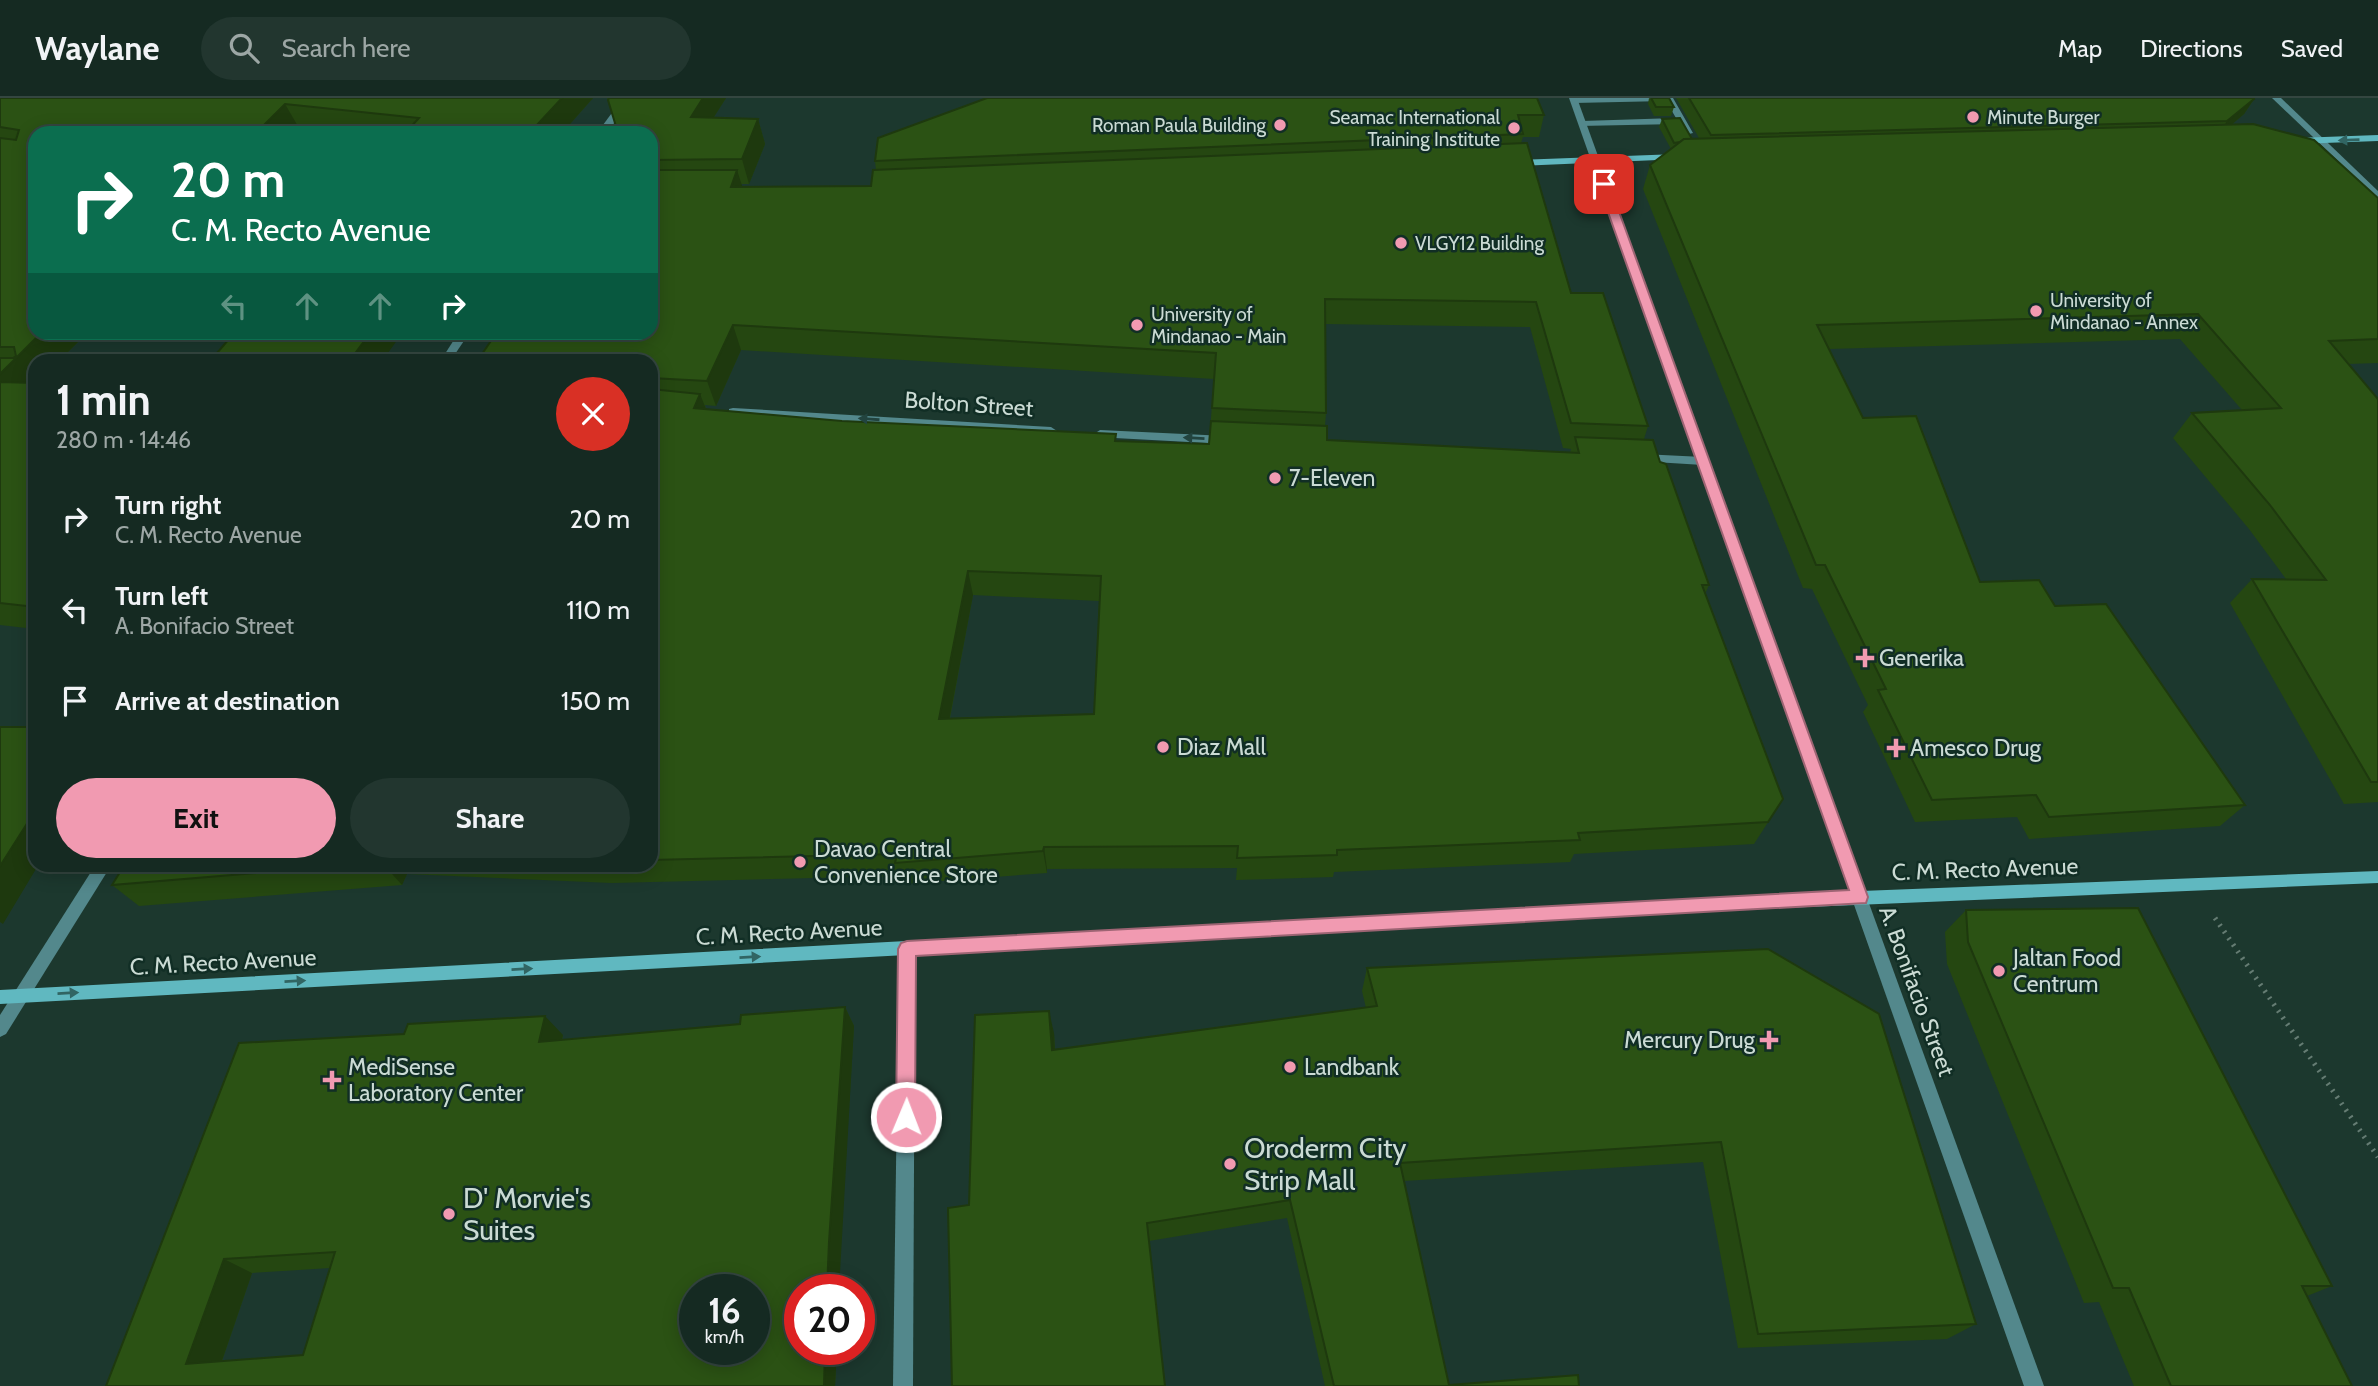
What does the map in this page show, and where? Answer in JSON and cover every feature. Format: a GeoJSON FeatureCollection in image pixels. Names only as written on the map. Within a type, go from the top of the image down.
{"type":"FeatureCollection","features":[{"type":"Feature","properties":{"kind":"main road"},"geometry":{"type":"LineString","coordinates":[[2282,142],[2378,138]]}},
{"type":"Feature","properties":{"kind":"main road"},"geometry":{"type":"LineString","coordinates":[[1502,163],[1688,156]]}},
{"type":"Feature","properties":{"kind":"main road","name":"C. M. Recto Avenue"},"geometry":{"type":"LineString","coordinates":[[0,997],[1860,897],[2378,877]]}},
{"type":"Feature","properties":{"kind":"street"},"geometry":{"type":"LineString","coordinates":[[607,126],[628,98]]}},
{"type":"Feature","properties":{"kind":"street"},"geometry":{"type":"LineString","coordinates":[[1573,99],[1669,98],[1695,145]]}},
{"type":"Feature","properties":{"kind":"street"},"geometry":{"type":"LineString","coordinates":[[2277,98],[2378,196]]}},
{"type":"Feature","properties":{"kind":"street","name":"A. Bonifacio Street"},"geometry":{"type":"LineString","coordinates":[[1573,99],[2034,1386]]}},
{"type":"Feature","properties":{"kind":"street"},"geometry":{"type":"LineString","coordinates":[[1582,124],[1682,121]]}},
{"type":"Feature","properties":{"kind":"street","name":"Bolton Street"},"geometry":{"type":"LineString","coordinates":[[717,412],[1069,432]]}},
{"type":"Feature","properties":{"kind":"street"},"geometry":{"type":"LineString","coordinates":[[1083,433],[1235,440]]}},
{"type":"Feature","properties":{"kind":"street"},"geometry":{"type":"LineString","coordinates":[[1634,458],[1703,461]]}},
{"type":"Feature","properties":{"kind":"street"},"geometry":{"type":"LineString","coordinates":[[0,1029],[100,872]]}},
{"type":"Feature","properties":{"kind":"street"},"geometry":{"type":"LineString","coordinates":[[903,1386],[907,949]]}},
{"type":"Feature","properties":{"kind":"path"},"geometry":{"type":"LineString","coordinates":[[2191,883],[2378,1157]]}},
{"type":"Feature","properties":{"kind":"building"},"geometry":{"type":"Polygon","coordinates":[[[0,98],[562,98],[536,126],[412,126],[419,118],[285,104],[263,126],[28,126],[28,340],[34,340],[0,374],[0,358],[16,356],[14,347],[0,347],[0,138],[16,140],[19,130],[0,127],[0,98]]]}},
{"type":"Feature","properties":{"kind":"building"},"geometry":{"type":"Polygon","coordinates":[[[703,98],[691,117],[758,119],[742,159],[658,160],[658,126],[616,126],[608,100],[703,98]]]}},
{"type":"Feature","properties":{"kind":"building"},"geometry":{"type":"Polygon","coordinates":[[[987,98],[1537,98],[1544,115],[1518,115],[1523,134],[875,161],[878,138],[987,98]]]}},
{"type":"Feature","properties":{"kind":"building"},"geometry":{"type":"Polygon","coordinates":[[[1651,98],[1669,98],[1674,107],[1656,107],[1651,98]]]}},
{"type":"Feature","properties":{"kind":"building"},"geometry":{"type":"Polygon","coordinates":[[[1689,98],[2254,99],[2227,121],[1711,135],[1689,98]]]}},
{"type":"Feature","properties":{"kind":"building"},"geometry":{"type":"Polygon","coordinates":[[[1680,118],[1692,139],[1674,143],[1662,119],[1680,118]]]}},
{"type":"Feature","properties":{"kind":"building"},"geometry":{"type":"Polygon","coordinates":[[[2253,124],[2314,140],[2378,198],[2378,339],[2329,341],[2378,399],[2378,782],[2371,782],[2252,579],[2326,580],[2270,505],[2192,413],[2281,408],[2198,314],[1817,325],[1863,418],[1916,416],[1980,582],[2039,580],[2055,606],[2106,604],[2245,805],[2049,817],[2036,795],[1932,800],[1878,690],[1886,689],[1825,565],[1816,565],[1650,165],[1684,139],[2253,124]]]}},
{"type":"Feature","properties":{"kind":"building"},"geometry":{"type":"Polygon","coordinates":[[[1527,143],[1571,293],[1603,293],[1648,426],[1571,423],[1536,302],[1325,299],[1326,413],[1212,408],[1216,353],[733,325],[707,381],[658,378],[658,354],[482,354],[492,340],[658,340],[658,170],[737,170],[731,187],[871,186],[873,170],[1527,143]]]}},
{"type":"Feature","properties":{"kind":"building"},"geometry":{"type":"Polygon","coordinates":[[[228,340],[365,340],[354,354],[216,354],[228,340]]]}},
{"type":"Feature","properties":{"kind":"building"},"geometry":{"type":"Polygon","coordinates":[[[0,382],[28,383],[28,606],[0,603],[0,382]]]}},
{"type":"Feature","properties":{"kind":"building"},"geometry":{"type":"Polygon","coordinates":[[[658,390],[700,394],[694,408],[842,421],[1116,434],[1115,441],[1209,444],[1211,421],[1327,426],[1327,440],[1579,453],[1575,437],[1653,440],[1660,462],[1666,464],[1709,585],[1702,585],[1783,799],[1768,822],[1578,833],[1580,840],[1337,850],[1337,855],[1237,858],[1238,846],[1044,847],[1043,851],[895,863],[897,854],[658,860],[658,390]],[[968,571],[939,719],[1094,714],[1101,576],[968,571]]]}},
{"type":"Feature","properties":{"kind":"building"},"geometry":{"type":"Polygon","coordinates":[[[0,727],[28,727],[28,822],[0,866],[0,727]]]}},
{"type":"Feature","properties":{"kind":"building"},"geometry":{"type":"Polygon","coordinates":[[[120,872],[268,872],[112,885],[120,872]]]}},
{"type":"Feature","properties":{"kind":"building"},"geometry":{"type":"Polygon","coordinates":[[[2138,908],[2332,1286],[2302,1286],[2352,1386],[2171,1386],[2129,1288],[2113,1288],[1968,942],[1966,910],[2138,908]]]}},
{"type":"Feature","properties":{"kind":"building"},"geometry":{"type":"Polygon","coordinates":[[[1768,949],[1879,1014],[1976,1324],[1758,1334],[1721,1142],[1400,1163],[1449,1385],[1578,1375],[1579,1386],[1334,1386],[1290,1200],[1147,1223],[1165,1386],[952,1386],[948,1208],[969,1205],[975,1015],[1049,1011],[1052,1050],[1377,1006],[1367,968],[1768,949]]]}},
{"type":"Feature","properties":{"kind":"building"},"geometry":{"type":"Polygon","coordinates":[[[845,1007],[828,1274],[784,1274],[784,1365],[825,1365],[824,1386],[106,1386],[239,1043],[404,1034],[408,1024],[545,1016],[539,1042],[740,1024],[741,1015],[845,1007]],[[335,1252],[224,1259],[186,1364],[303,1355],[335,1252]]]}},
{"type":"Feature","properties":{"kind":"place","name":"Minute Burger"},"geometry":{"type":"Point","coordinates":[1973,117]}},
{"type":"Feature","properties":{"kind":"place","name":"Roman Paula Building"},"geometry":{"type":"Point","coordinates":[1280,125]}},
{"type":"Feature","properties":{"kind":"place","name":"Seamac International Training Institute"},"geometry":{"type":"Point","coordinates":[1514,128]}},
{"type":"Feature","properties":{"kind":"place","name":"VLGY12 Building"},"geometry":{"type":"Point","coordinates":[1401,243]}},
{"type":"Feature","properties":{"kind":"place","name":"University of Mindanao - Annex"},"geometry":{"type":"Point","coordinates":[2036,311]}},
{"type":"Feature","properties":{"kind":"place","name":"University of Mindanao - Main"},"geometry":{"type":"Point","coordinates":[1137,325]}},
{"type":"Feature","properties":{"kind":"place","name":"7-Eleven"},"geometry":{"type":"Point","coordinates":[1275,478]}},
{"type":"Feature","properties":{"kind":"place","name":"Generika"},"geometry":{"type":"Point","coordinates":[1865,658]}},
{"type":"Feature","properties":{"kind":"place","name":"Diaz Mall"},"geometry":{"type":"Point","coordinates":[1163,747]}},
{"type":"Feature","properties":{"kind":"place","name":"Amesco Drug"},"geometry":{"type":"Point","coordinates":[1896,748]}},
{"type":"Feature","properties":{"kind":"place","name":"Davao Central Convenience Store"},"geometry":{"type":"Point","coordinates":[800,862]}},
{"type":"Feature","properties":{"kind":"place","name":"Jaltan Food Centrum"},"geometry":{"type":"Point","coordinates":[1999,971]}},
{"type":"Feature","properties":{"kind":"place","name":"Mercury Drug"},"geometry":{"type":"Point","coordinates":[1769,1040]}},
{"type":"Feature","properties":{"kind":"place","name":"Landbank"},"geometry":{"type":"Point","coordinates":[1290,1067]}},
{"type":"Feature","properties":{"kind":"place","name":"MediSense Laboratory Center"},"geometry":{"type":"Point","coordinates":[332,1080]}},
{"type":"Feature","properties":{"kind":"place","name":"Oroderm City Strip Mall"},"geometry":{"type":"Point","coordinates":[1230,1164]}},
{"type":"Feature","properties":{"kind":"place","name":"D' Morvie's Suites"},"geometry":{"type":"Point","coordinates":[449,1214]}},
{"type":"Feature","properties":{"kind":"route"},"geometry":{"type":"LineString","coordinates":[[906,1117],[907,949],[1860,897],[1604,184]]}}]}
